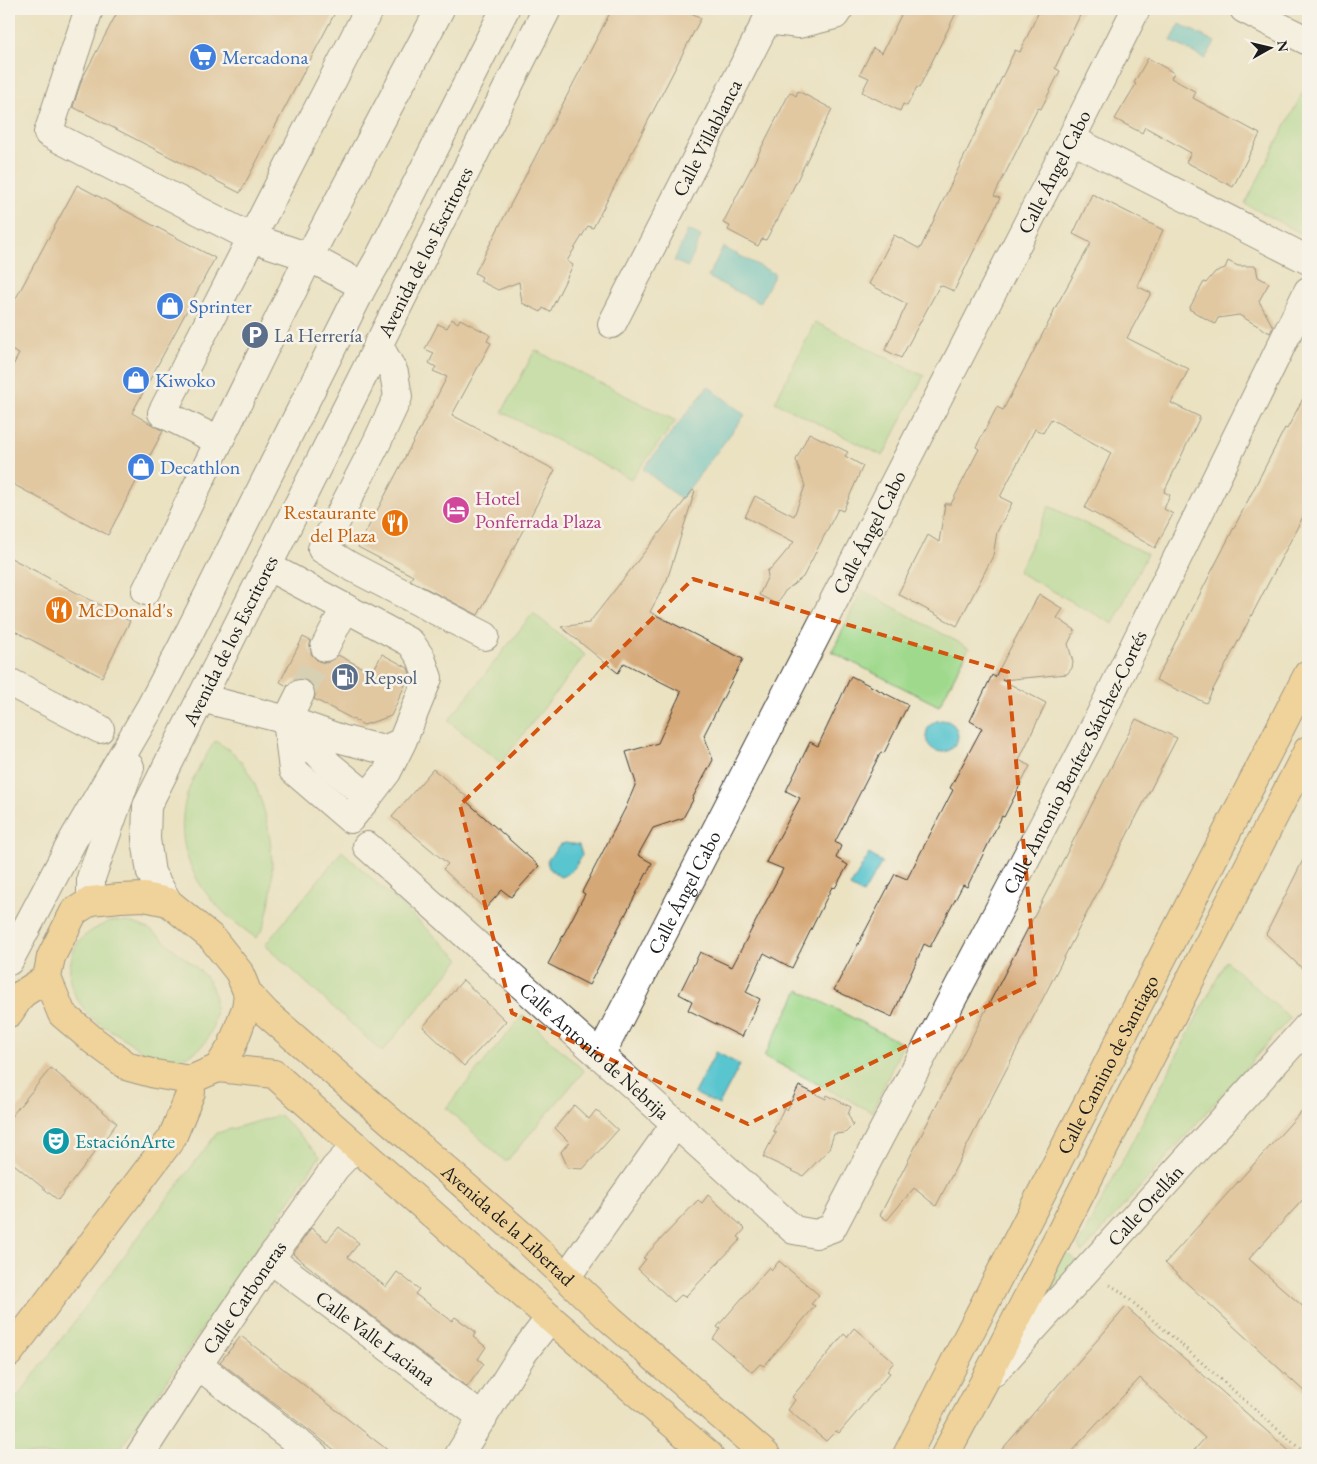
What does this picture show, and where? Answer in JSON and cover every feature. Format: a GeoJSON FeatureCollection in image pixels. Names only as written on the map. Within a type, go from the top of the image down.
{"type":"FeatureCollection","features":[{"type":"Feature","properties":{"kind":"main road","name":"Calle Camino de Santiago"},"geometry":{"type":"LineString","coordinates":[[906,1455],[1308,674]]}},
{"type":"Feature","properties":{"kind":"main road","name":"Calle Camino de Santiago"},"geometry":{"type":"LineString","coordinates":[[945,1455],[1308,750]]}},
{"type":"Feature","properties":{"kind":"main road"},"geometry":{"type":"LineString","coordinates":[[144,898],[168,902],[212,938],[240,972],[248,994],[246,1008],[238,1033],[218,1068],[190,1080],[129,1067],[62,1014],[47,978],[51,957],[74,912],[91,901],[144,898]]}},
{"type":"Feature","properties":{"kind":"main road"},"geometry":{"type":"LineString","coordinates":[[9,1013],[22,994],[47,978]]}},
{"type":"Feature","properties":{"kind":"main road","name":"Avenida de la Libertad"},"geometry":{"type":"LineString","coordinates":[[248,994],[266,1012],[519,1233],[610,1319],[766,1455]]}},
{"type":"Feature","properties":{"kind":"main road","name":"Avenida de la Libertad"},"geometry":{"type":"LineString","coordinates":[[218,1068],[274,1074],[550,1318],[709,1455]]}},
{"type":"Feature","properties":{"kind":"main road"},"geometry":{"type":"LineString","coordinates":[[9,1354],[172,1138],[191,1092],[190,1080]]}},
{"type":"Feature","properties":{"kind":"street"},"geometry":{"type":"LineString","coordinates":[[88,9],[48,133],[252,238],[309,258],[363,286]]}},
{"type":"Feature","properties":{"kind":"street"},"geometry":{"type":"LineString","coordinates":[[219,441],[162,413],[369,9]]}},
{"type":"Feature","properties":{"kind":"street"},"geometry":{"type":"LineString","coordinates":[[146,591],[309,258],[440,9]]}},
{"type":"Feature","properties":{"kind":"street","name":"Avenida de los Escritores"},"geometry":{"type":"LineString","coordinates":[[9,961],[73,840],[151,706],[505,9]]}},
{"type":"Feature","properties":{"kind":"street","name":"Avenida de los Escritores"},"geometry":{"type":"LineString","coordinates":[[168,902],[151,873],[146,838],[147,806],[547,9]]}},
{"type":"Feature","properties":{"kind":"street","name":"Calle Villablanca"},"geometry":{"type":"LineString","coordinates":[[612,324],[766,20],[799,24],[835,15],[839,9]]}},
{"type":"Feature","properties":{"kind":"street","name":"Calle Ángel Cabo"},"geometry":{"type":"LineString","coordinates":[[600,1056],[1136,9]]}},
{"type":"Feature","properties":{"kind":"street"},"geometry":{"type":"LineString","coordinates":[[1244,9],[1308,41]]}},
{"type":"Feature","properties":{"kind":"street"},"geometry":{"type":"LineString","coordinates":[[1071,139],[1308,260]]}},
{"type":"Feature","properties":{"kind":"street","name":"Calle Antonio Benítez Sánchez-Cortés"},"geometry":{"type":"LineString","coordinates":[[832,1228],[1088,740],[1308,291]]}},
{"type":"Feature","properties":{"kind":"street"},"geometry":{"type":"LineString","coordinates":[[378,344],[394,373],[398,397],[322,549],[350,566],[485,636]]}},
{"type":"Feature","properties":{"kind":"street"},"geometry":{"type":"LineString","coordinates":[[267,566],[411,643],[421,658],[428,678],[402,742],[387,772],[368,797],[329,765],[287,720]]}},
{"type":"Feature","properties":{"kind":"street"},"geometry":{"type":"LineString","coordinates":[[325,646],[345,608]]}},
{"type":"Feature","properties":{"kind":"street"},"geometry":{"type":"LineString","coordinates":[[9,682],[100,729]]}},
{"type":"Feature","properties":{"kind":"street"},"geometry":{"type":"LineString","coordinates":[[287,720],[300,694]]}},
{"type":"Feature","properties":{"kind":"street"},"geometry":{"type":"LineString","coordinates":[[201,698],[287,720],[341,739],[384,750],[402,742]]}},
{"type":"Feature","properties":{"kind":"street","name":"Avenida de los Escritores"},"geometry":{"type":"LineString","coordinates":[[91,901],[91,878],[151,706]]}},
{"type":"Feature","properties":{"kind":"street","name":"Calle Antonio de Nebrija"},"geometry":{"type":"LineString","coordinates":[[367,846],[794,1230],[816,1234],[832,1228]]}},
{"type":"Feature","properties":{"kind":"street","name":"Calle Orellán"},"geometry":{"type":"LineString","coordinates":[[982,1384],[1308,1026]]}},
{"type":"Feature","properties":{"kind":"street"},"geometry":{"type":"LineString","coordinates":[[566,1276],[676,1124]]}},
{"type":"Feature","properties":{"kind":"street","name":"Calle Carboneras"},"geometry":{"type":"LineString","coordinates":[[140,1455],[270,1259],[335,1168],[356,1146]]}},
{"type":"Feature","properties":{"kind":"street","name":"Calle Valle Laciana"},"geometry":{"type":"LineString","coordinates":[[270,1259],[483,1418]]}},
{"type":"Feature","properties":{"kind":"street"},"geometry":{"type":"LineString","coordinates":[[459,1455],[523,1353],[550,1318]]}},
{"type":"Feature","properties":{"kind":"street"},"geometry":{"type":"LineString","coordinates":[[198,1365],[314,1455]]}},
{"type":"Feature","properties":{"kind":"path"},"geometry":{"type":"LineString","coordinates":[[1086,1270],[1120,1291],[1307,1455]]}},
{"type":"Feature","properties":{"kind":"highlighted area"},"geometry":{"type":"Polygon","coordinates":[[[693,579],[1008,672],[1036,982],[748,1124],[512,1013],[460,805],[693,579]]]}},
{"type":"Feature","properties":{"kind":"green space"},"geometry":{"type":"Polygon","coordinates":[[[1308,82],[1308,237],[1245,204],[1308,82]]]}},
{"type":"Feature","properties":{"kind":"green space"},"geometry":{"type":"Polygon","coordinates":[[[815,322],[924,376],[883,456],[775,402],[815,322]]]}},
{"type":"Feature","properties":{"kind":"green space"},"geometry":{"type":"Polygon","coordinates":[[[535,350],[676,421],[631,479],[502,412],[535,350]]]}},
{"type":"Feature","properties":{"kind":"green space"},"geometry":{"type":"Polygon","coordinates":[[[1049,506],[1147,554],[1113,624],[1018,572],[1049,506]]]}},
{"type":"Feature","properties":{"kind":"green space"},"geometry":{"type":"Polygon","coordinates":[[[862,590],[969,648],[939,706],[832,652],[862,590]]]}},
{"type":"Feature","properties":{"kind":"green space"},"geometry":{"type":"Polygon","coordinates":[[[533,613],[585,655],[501,763],[448,721],[533,613]]]}},
{"type":"Feature","properties":{"kind":"green space"},"geometry":{"type":"Polygon","coordinates":[[[215,741],[236,756],[250,774],[265,812],[272,855],[271,896],[264,925],[256,938],[212,901],[191,868],[183,840],[182,825],[187,796],[194,776],[215,741]]]}},
{"type":"Feature","properties":{"kind":"green space"},"geometry":{"type":"Polygon","coordinates":[[[342,851],[460,959],[382,1052],[265,945],[342,851]]]}},
{"type":"Feature","properties":{"kind":"green space"},"geometry":{"type":"Polygon","coordinates":[[[111,921],[132,923],[152,931],[192,964],[208,980],[214,995],[214,1022],[208,1038],[194,1053],[177,1059],[164,1059],[148,1055],[96,1021],[88,1014],[78,1000],[72,989],[69,975],[71,959],[75,948],[88,933],[111,921]]]}},
{"type":"Feature","properties":{"kind":"green space"},"geometry":{"type":"Polygon","coordinates":[[[1226,961],[1290,1018],[1082,1253],[1078,1246],[1226,961]]]}},
{"type":"Feature","properties":{"kind":"green space"},"geometry":{"type":"Polygon","coordinates":[[[799,990],[903,1044],[872,1112],[764,1056],[799,990]]]}},
{"type":"Feature","properties":{"kind":"green space"},"geometry":{"type":"Polygon","coordinates":[[[523,1015],[584,1071],[506,1162],[446,1108],[523,1015]]]}},
{"type":"Feature","properties":{"kind":"green space"},"geometry":{"type":"Polygon","coordinates":[[[280,1115],[320,1156],[116,1455],[9,1455],[9,1408],[217,1133],[280,1115]]]}},
{"type":"Feature","properties":{"kind":"green space"},"geometry":{"type":"Polygon","coordinates":[[[1064,1251],[1077,1261],[1044,1301],[1041,1297],[1064,1251]]]}},
{"type":"Feature","properties":{"kind":"water"},"geometry":{"type":"Polygon","coordinates":[[[1180,24],[1215,42],[1205,59],[1171,41],[1180,24]]]}},
{"type":"Feature","properties":{"kind":"water"},"geometry":{"type":"Polygon","coordinates":[[[688,230],[701,236],[688,267],[674,261],[688,230]]]}},
{"type":"Feature","properties":{"kind":"water"},"geometry":{"type":"Polygon","coordinates":[[[723,247],[775,274],[760,303],[708,277],[723,247]]]}},
{"type":"Feature","properties":{"kind":"water"},"geometry":{"type":"Polygon","coordinates":[[[708,386],[745,415],[681,499],[643,469],[708,386]]]}},
{"type":"Feature","properties":{"kind":"water"},"geometry":{"type":"Polygon","coordinates":[[[942,720],[953,725],[958,736],[953,747],[942,752],[931,747],[926,736],[931,725],[942,720]]]}},
{"type":"Feature","properties":{"kind":"water"},"geometry":{"type":"Polygon","coordinates":[[[565,843],[579,845],[582,855],[571,872],[560,877],[549,868],[547,861],[559,845],[565,843]]]}},
{"type":"Feature","properties":{"kind":"water"},"geometry":{"type":"Polygon","coordinates":[[[869,854],[882,862],[863,894],[850,887],[869,854]]]}},
{"type":"Feature","properties":{"kind":"water"},"geometry":{"type":"Polygon","coordinates":[[[716,1052],[740,1065],[719,1105],[694,1093],[716,1052]]]}},
{"type":"Feature","properties":{"kind":"building","name":"Mercadona"},"geometry":{"type":"Polygon","coordinates":[[[119,9],[337,9],[240,193],[73,107],[82,79],[119,9]]]}},
{"type":"Feature","properties":{"kind":"building"},"geometry":{"type":"Polygon","coordinates":[[[612,9],[684,9],[701,18],[593,228],[588,226],[567,261],[573,265],[550,312],[543,308],[541,312],[522,303],[519,282],[498,290],[480,281],[482,277],[475,273],[612,9]]]}},
{"type":"Feature","properties":{"kind":"building"},"geometry":{"type":"Polygon","coordinates":[[[904,9],[958,9],[919,88],[917,87],[907,106],[903,104],[900,111],[862,92],[869,78],[860,74],[873,48],[882,53],[904,9]]]}},
{"type":"Feature","properties":{"kind":"building"},"geometry":{"type":"Polygon","coordinates":[[[1040,9],[1083,9],[1055,68],[1060,71],[1041,109],[1038,108],[994,196],[1000,198],[954,291],[940,285],[901,358],[885,350],[907,304],[869,284],[894,235],[920,249],[1015,50],[1020,52],[1040,9]]]}},
{"type":"Feature","properties":{"kind":"building"},"geometry":{"type":"Polygon","coordinates":[[[1148,58],[1174,73],[1171,78],[1196,92],[1193,98],[1260,134],[1233,187],[1186,162],[1191,153],[1145,127],[1142,133],[1115,119],[1136,84],[1134,83],[1148,58]]]}},
{"type":"Feature","properties":{"kind":"building"},"geometry":{"type":"Polygon","coordinates":[[[798,91],[832,109],[777,221],[766,240],[762,239],[758,246],[728,230],[730,226],[723,223],[790,92],[796,96],[798,91]]]}},
{"type":"Feature","properties":{"kind":"building"},"geometry":{"type":"Polygon","coordinates":[[[77,185],[215,258],[132,413],[163,431],[108,535],[9,482],[9,373],[19,354],[9,349],[9,311],[77,185]]]}},
{"type":"Feature","properties":{"kind":"building"},"geometry":{"type":"Polygon","coordinates":[[[1092,194],[1163,230],[1137,286],[1151,293],[1127,338],[1189,369],[1171,403],[1200,417],[1164,492],[1170,495],[1164,509],[1173,514],[1155,548],[1085,508],[1111,453],[1051,419],[1043,433],[1035,429],[1000,497],[1012,503],[997,532],[993,556],[957,626],[898,594],[928,535],[939,542],[945,504],[951,504],[979,449],[976,447],[997,407],[1003,410],[1091,243],[1073,234],[1092,194]]]}},
{"type":"Feature","properties":{"kind":"building"},"geometry":{"type":"Polygon","coordinates":[[[1228,261],[1238,266],[1256,266],[1258,277],[1269,283],[1259,301],[1273,327],[1270,333],[1239,315],[1218,318],[1215,324],[1189,309],[1204,282],[1206,283],[1215,272],[1225,268],[1228,261]]]}},
{"type":"Feature","properties":{"kind":"building","name":"Hotel Ponferrada Plaza"},"geometry":{"type":"Polygon","coordinates":[[[452,319],[458,323],[460,319],[490,335],[487,341],[491,343],[452,415],[555,470],[478,615],[410,580],[413,576],[358,547],[447,377],[433,371],[436,367],[429,363],[434,353],[425,349],[438,324],[447,328],[452,319]]]}},
{"type":"Feature","properties":{"kind":"building"},"geometry":{"type":"Polygon","coordinates":[[[1308,389],[1308,507],[1206,703],[1156,680],[1285,428],[1287,429],[1308,389]]]}},
{"type":"Feature","properties":{"kind":"building"},"geometry":{"type":"Polygon","coordinates":[[[809,433],[848,452],[845,456],[863,466],[843,511],[838,509],[803,577],[785,591],[777,604],[759,595],[768,576],[767,571],[774,566],[794,542],[745,517],[755,496],[794,516],[805,486],[796,460],[809,433]]]}},
{"type":"Feature","properties":{"kind":"building"},"geometry":{"type":"Polygon","coordinates":[[[693,490],[695,491],[667,580],[650,612],[743,659],[704,735],[713,760],[683,818],[653,828],[638,855],[652,863],[589,985],[548,964],[585,894],[582,892],[626,807],[636,783],[626,752],[658,743],[681,692],[624,663],[618,673],[561,627],[589,623],[693,490]]]}},
{"type":"Feature","properties":{"kind":"building","name":"McDonald's"},"geometry":{"type":"Polygon","coordinates":[[[9,557],[130,621],[102,677],[9,628],[9,557]]]}},
{"type":"Feature","properties":{"kind":"building"},"geometry":{"type":"Polygon","coordinates":[[[1039,594],[1063,609],[1057,618],[1075,630],[1068,644],[1073,662],[1072,668],[1067,674],[1002,680],[1046,703],[1019,760],[1030,766],[1004,817],[1002,816],[967,887],[963,885],[930,947],[924,944],[892,1017],[834,990],[895,874],[907,879],[953,790],[950,788],[982,728],[970,721],[992,675],[995,677],[1039,594]]]}},
{"type":"Feature","properties":{"kind":"building","name":"Repsol"},"geometry":{"type":"Polygon","coordinates":[[[303,637],[311,641],[309,648],[312,655],[318,661],[326,663],[338,655],[372,673],[382,654],[408,668],[410,674],[391,716],[364,725],[314,699],[316,693],[313,686],[307,680],[299,678],[287,686],[280,682],[303,637]]]}},
{"type":"Feature","properties":{"kind":"building"},"geometry":{"type":"Polygon","coordinates":[[[851,676],[908,705],[884,753],[881,752],[835,842],[841,846],[836,858],[848,865],[835,888],[832,887],[792,968],[764,953],[746,992],[760,999],[742,1037],[688,1010],[692,1001],[679,994],[700,952],[732,967],[783,869],[766,862],[800,798],[786,791],[810,742],[818,746],[851,676]]]}},
{"type":"Feature","properties":{"kind":"building"},"geometry":{"type":"Polygon","coordinates":[[[1136,719],[1177,738],[936,1206],[914,1188],[887,1220],[880,1215],[1136,719]]]}},
{"type":"Feature","properties":{"kind":"building"},"geometry":{"type":"Polygon","coordinates":[[[433,769],[467,797],[465,800],[539,866],[511,897],[502,890],[485,909],[443,869],[448,864],[392,817],[433,769]]]}},
{"type":"Feature","properties":{"kind":"building"},"geometry":{"type":"Polygon","coordinates":[[[1308,850],[1308,974],[1266,934],[1308,850]]]}},
{"type":"Feature","properties":{"kind":"building"},"geometry":{"type":"Polygon","coordinates":[[[463,980],[506,1021],[464,1066],[423,1027],[463,980]]]}},
{"type":"Feature","properties":{"kind":"building","name":"EstaciónArte"},"geometry":{"type":"Polygon","coordinates":[[[51,1068],[117,1123],[58,1200],[9,1160],[9,1119],[51,1068]]]}},
{"type":"Feature","properties":{"kind":"building"},"geometry":{"type":"Polygon","coordinates":[[[799,1086],[826,1099],[827,1095],[851,1107],[848,1114],[853,1125],[845,1133],[834,1134],[829,1149],[803,1176],[763,1157],[776,1132],[773,1131],[784,1108],[787,1110],[799,1086]]]}},
{"type":"Feature","properties":{"kind":"building"},"geometry":{"type":"Polygon","coordinates":[[[1308,1104],[1308,1194],[1249,1259],[1308,1311],[1308,1395],[1165,1263],[1308,1104]]]}},
{"type":"Feature","properties":{"kind":"building"},"geometry":{"type":"Polygon","coordinates":[[[574,1105],[589,1119],[596,1110],[618,1130],[583,1169],[568,1168],[561,1152],[569,1142],[555,1128],[574,1105]]]}},
{"type":"Feature","properties":{"kind":"building"},"geometry":{"type":"Polygon","coordinates":[[[708,1195],[745,1229],[738,1237],[741,1239],[685,1297],[681,1295],[674,1302],[638,1269],[646,1259],[643,1258],[698,1200],[702,1203],[708,1195]]]}},
{"type":"Feature","properties":{"kind":"building"},"geometry":{"type":"Polygon","coordinates":[[[339,1227],[359,1243],[348,1257],[386,1287],[397,1272],[419,1289],[415,1294],[452,1321],[455,1317],[476,1332],[473,1337],[486,1347],[478,1359],[484,1364],[467,1387],[293,1254],[311,1228],[327,1241],[339,1227]]]}},
{"type":"Feature","properties":{"kind":"building"},"geometry":{"type":"Polygon","coordinates":[[[779,1261],[819,1295],[811,1304],[815,1306],[764,1366],[760,1364],[752,1372],[713,1339],[720,1329],[717,1327],[769,1267],[772,1270],[779,1261]]]}},
{"type":"Feature","properties":{"kind":"building"},"geometry":{"type":"Polygon","coordinates":[[[1126,1307],[1294,1455],[1190,1455],[1205,1438],[1140,1378],[1068,1455],[997,1455],[1126,1307]]]}},
{"type":"Feature","properties":{"kind":"building"},"geometry":{"type":"Polygon","coordinates":[[[854,1328],[894,1362],[887,1371],[890,1373],[839,1433],[836,1431],[826,1441],[788,1410],[795,1400],[792,1397],[844,1334],[847,1337],[854,1328]]]}},
{"type":"Feature","properties":{"kind":"building"},"geometry":{"type":"Polygon","coordinates":[[[241,1336],[394,1455],[341,1455],[220,1362],[241,1336]]]}},
{"type":"Feature","properties":{"kind":"tunnel"},"geometry":{"type":"LineString","coordinates":[[300,694],[325,647]]}},
{"type":"Feature","properties":{"kind":"place","name":"Mercadona"},"geometry":{"type":"Point","coordinates":[203,57]}},
{"type":"Feature","properties":{"kind":"place","name":"Sprinter"},"geometry":{"type":"Point","coordinates":[170,306]}},
{"type":"Feature","properties":{"kind":"place","name":"La Herrería"},"geometry":{"type":"Point","coordinates":[255,335]}},
{"type":"Feature","properties":{"kind":"place","name":"Kiwoko"},"geometry":{"type":"Point","coordinates":[136,380]}},
{"type":"Feature","properties":{"kind":"place","name":"Decathlon"},"geometry":{"type":"Point","coordinates":[141,467]}},
{"type":"Feature","properties":{"kind":"place","name":"Hotel Ponferrada Plaza"},"geometry":{"type":"Point","coordinates":[456,510]}},
{"type":"Feature","properties":{"kind":"place","name":"Restaurante del Plaza"},"geometry":{"type":"Point","coordinates":[395,523]}},
{"type":"Feature","properties":{"kind":"place","name":"McDonald's"},"geometry":{"type":"Point","coordinates":[59,610]}},
{"type":"Feature","properties":{"kind":"place","name":"Repsol"},"geometry":{"type":"Point","coordinates":[345,677]}},
{"type":"Feature","properties":{"kind":"place","name":"EstaciónArte"},"geometry":{"type":"Point","coordinates":[56,1141]}}]}
